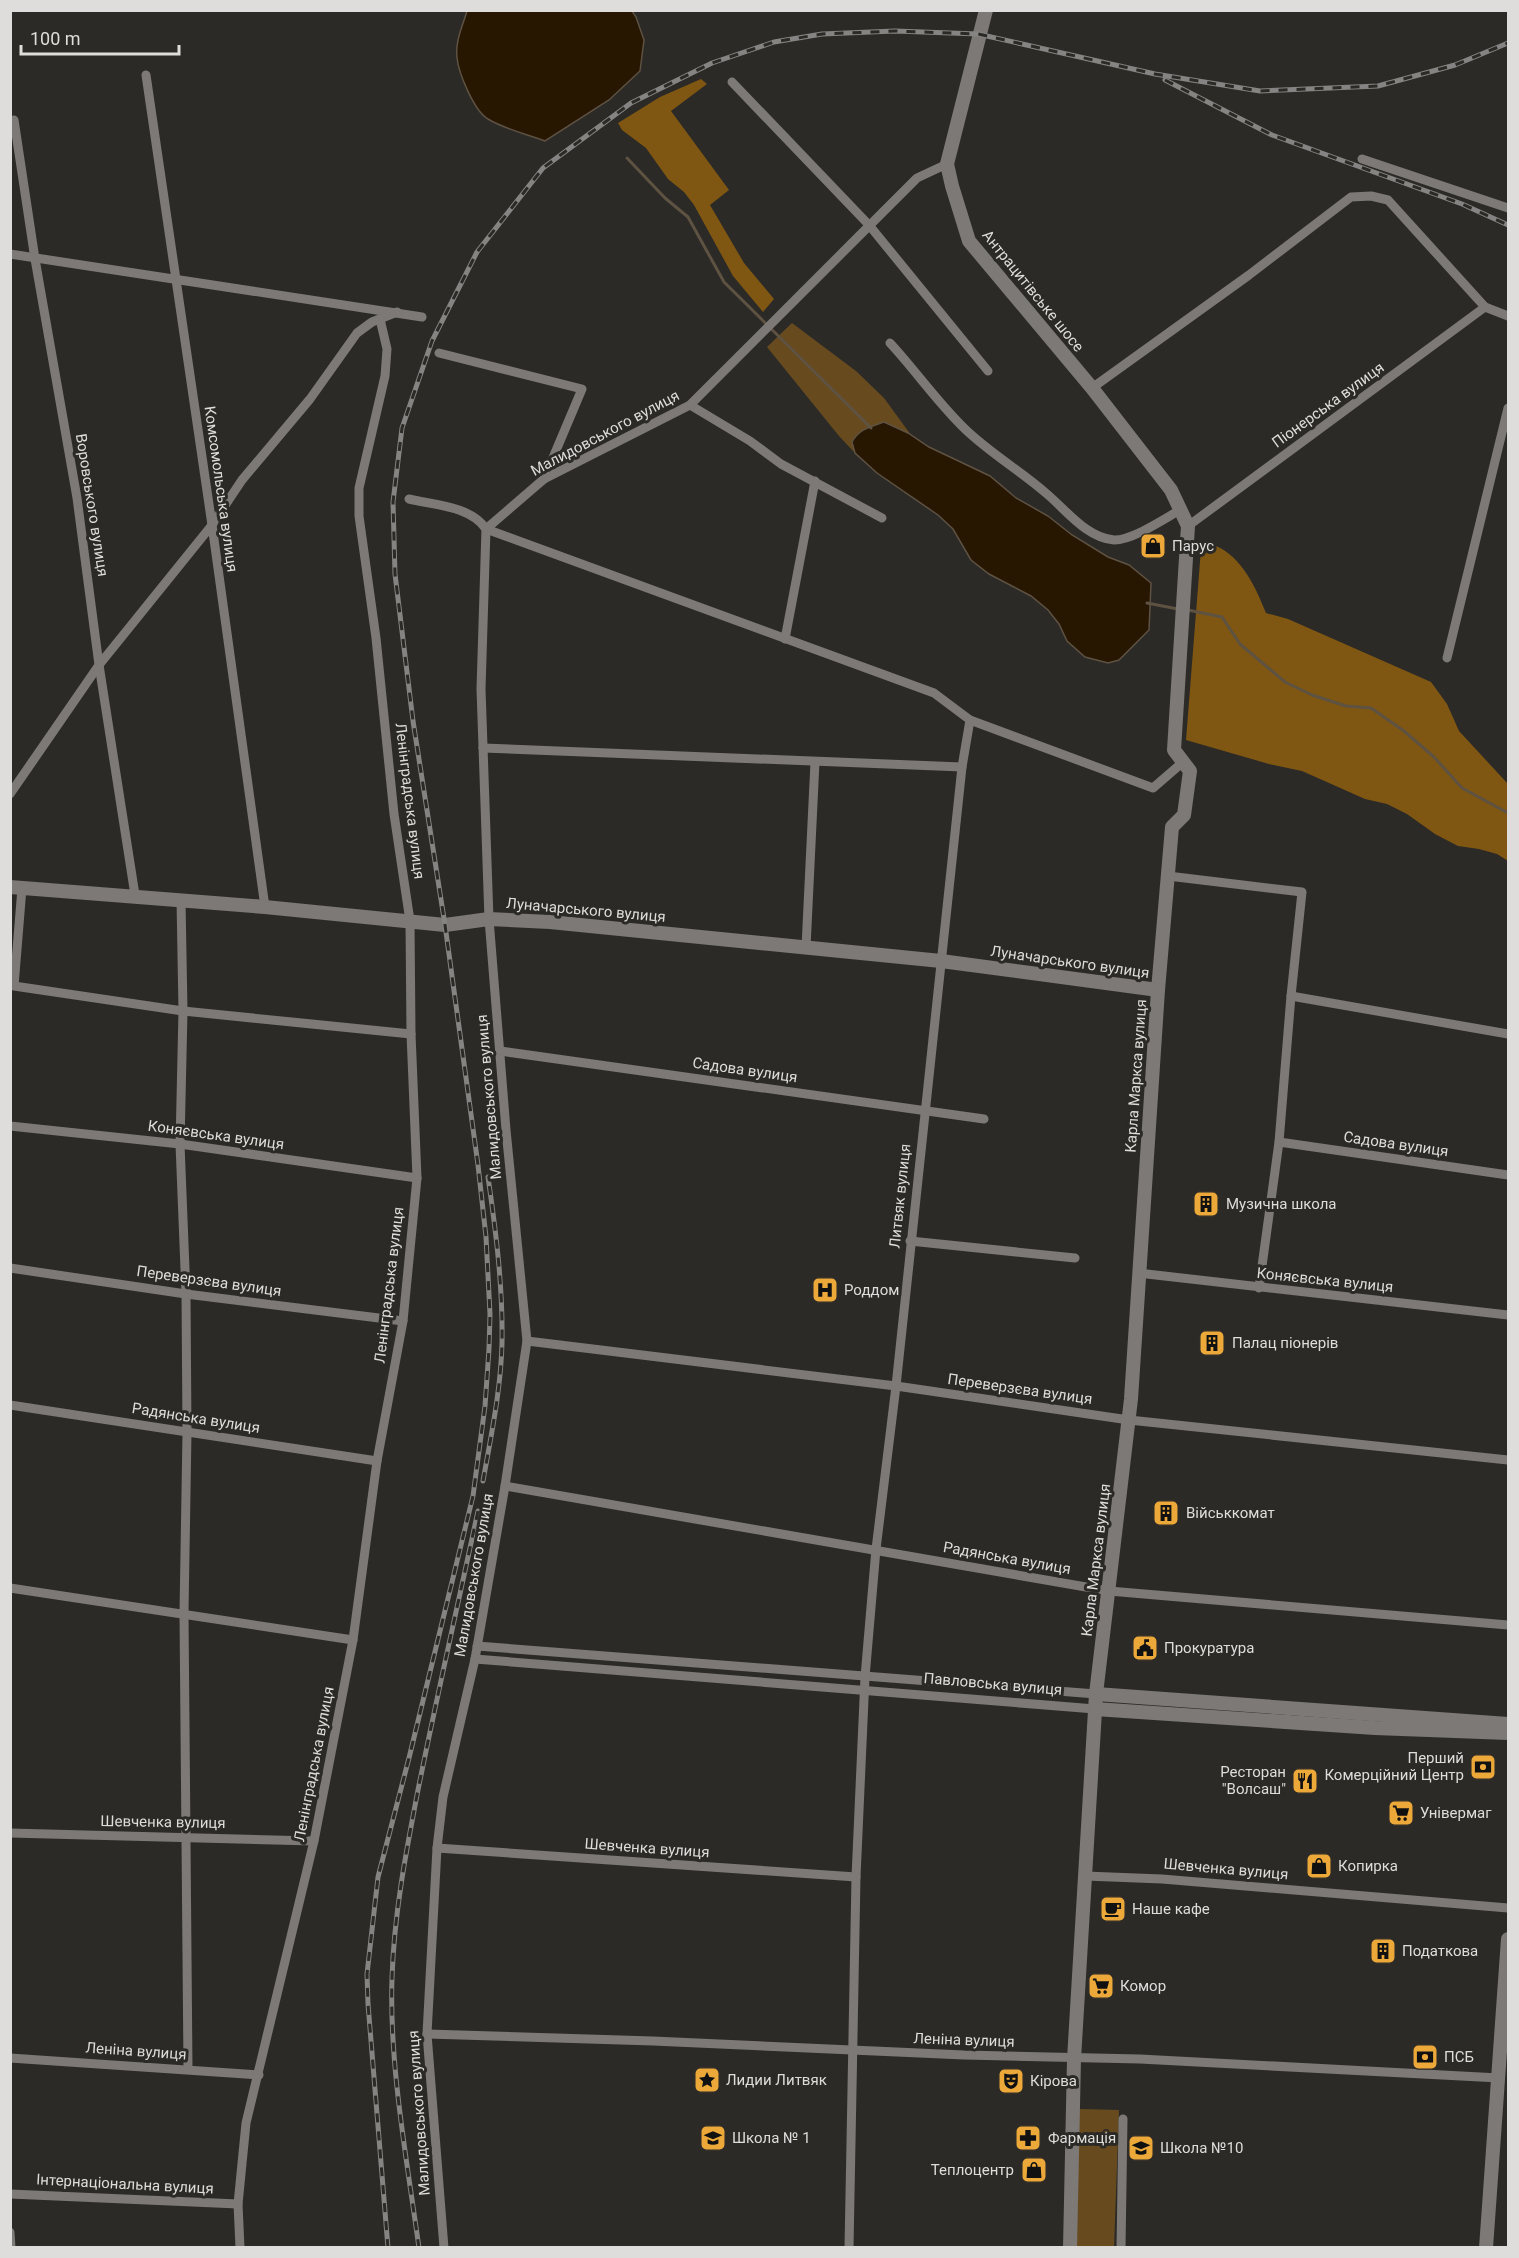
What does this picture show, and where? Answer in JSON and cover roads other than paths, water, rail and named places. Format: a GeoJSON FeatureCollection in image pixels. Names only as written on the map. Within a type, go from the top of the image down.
{"type":"FeatureCollection","features":[{"type":"Feature","properties":{"kind":"street","name":"Антрацитівське шосе"},"geometry":{"type":"LineString","coordinates":[[986,10],[947,164],[951,186],[969,241],[1092,388],[1171,490],[1188,526]]}},
{"type":"Feature","properties":{"kind":"street","name":"Комсомольська вулиця"},"geometry":{"type":"LineString","coordinates":[[146,75],[265,907]]}},
{"type":"Feature","properties":{"kind":"street"},"geometry":{"type":"LineString","coordinates":[[732,82],[869,225],[988,371]]}},
{"type":"Feature","properties":{"kind":"street","name":"Воровського вулиця"},"geometry":{"type":"LineString","coordinates":[[14,120],[35,258],[77,498],[99,665],[135,895]]}},
{"type":"Feature","properties":{"kind":"street"},"geometry":{"type":"LineString","coordinates":[[1362,159],[1509,208]]}},
{"type":"Feature","properties":{"kind":"street","name":"Малидовського вулиця"},"geometry":{"type":"LineString","coordinates":[[444,2247],[427,2034],[437,1848],[442,1797],[475,1659],[527,1341],[509,1164],[489,919],[481,689],[486,529],[544,479],[690,405],[917,177],[947,164]]}},
{"type":"Feature","properties":{"kind":"street"},"geometry":{"type":"LineString","coordinates":[[1092,388],[1240,282],[1351,197],[1371,196],[1388,200],[1485,307],[1509,316]]}},
{"type":"Feature","properties":{"kind":"street"},"geometry":{"type":"LineString","coordinates":[[10,254],[422,317]]}},
{"type":"Feature","properties":{"kind":"street","name":"Піонерська вулиця"},"geometry":{"type":"LineString","coordinates":[[1188,526],[1485,307]]}},
{"type":"Feature","properties":{"kind":"street"},"geometry":{"type":"LineString","coordinates":[[10,794],[99,665],[212,525],[242,480],[310,399],[357,333],[372,322],[397,312]]}},
{"type":"Feature","properties":{"kind":"street","name":"Ленінградська вулиця"},"geometry":{"type":"LineString","coordinates":[[240,2247],[238,2204],[246,2122],[314,1841],[353,1640],[377,1461],[403,1321],[417,1178],[411,1034],[410,921],[394,814],[376,638],[359,516],[359,488],[385,376],[387,349],[380,319]]}},
{"type":"Feature","properties":{"kind":"street"},"geometry":{"type":"LineString","coordinates":[[890,343],[911,365],[940,404],[965,429],[996,457],[1045,492],[1094,535],[1115,540],[1134,535],[1180,510]]}},
{"type":"Feature","properties":{"kind":"street"},"geometry":{"type":"LineString","coordinates":[[439,353],[582,389],[544,479]]}},
{"type":"Feature","properties":{"kind":"street"},"geometry":{"type":"LineString","coordinates":[[690,405],[750,441],[781,464],[882,518]]}},
{"type":"Feature","properties":{"kind":"street"},"geometry":{"type":"LineString","coordinates":[[1447,658],[1509,408]]}},
{"type":"Feature","properties":{"kind":"street"},"geometry":{"type":"LineString","coordinates":[[785,639],[815,481]]}},
{"type":"Feature","properties":{"kind":"street"},"geometry":{"type":"LineString","coordinates":[[409,499],[465,512],[481,521],[486,529],[933,693],[970,720],[1153,788],[1183,762],[1174,750],[1188,526]]}},
{"type":"Feature","properties":{"kind":"street","name":"Литвяк вулиця"},"geometry":{"type":"LineString","coordinates":[[849,2247],[856,1877],[865,1691],[876,1550],[896,1386],[962,767],[970,720]]}},
{"type":"Feature","properties":{"kind":"street"},"geometry":{"type":"LineString","coordinates":[[483,748],[962,767]]}},
{"type":"Feature","properties":{"kind":"street"},"geometry":{"type":"LineString","coordinates":[[806,947],[815,762]]}},
{"type":"Feature","properties":{"kind":"street","name":"Карла Маркса вулиця"},"geometry":{"type":"LineString","coordinates":[[1070,2247],[1074,2059],[1096,1694],[1129,1420],[1158,990],[1168,876],[1173,827],[1184,815],[1190,771],[1183,762]]}},
{"type":"Feature","properties":{"kind":"street"},"geometry":{"type":"LineString","coordinates":[[1168,876],[1302,892],[1279,1142],[1259,1288]]}},
{"type":"Feature","properties":{"kind":"street"},"geometry":{"type":"LineString","coordinates":[[16,887],[12,987],[183,1011],[411,1034]]}},
{"type":"Feature","properties":{"kind":"street","name":"Луначарського вулиця"},"geometry":{"type":"LineString","coordinates":[[16,887],[135,895],[446,926],[489,919],[550,922],[941,961],[1158,990]]}},
{"type":"Feature","properties":{"kind":"street"},"geometry":{"type":"LineString","coordinates":[[181,900],[183,1011],[180,1144],[186,1294],[187,1432],[184,1613],[188,2069]]}},
{"type":"Feature","properties":{"kind":"street"},"geometry":{"type":"LineString","coordinates":[[1291,996],[1509,1035]]}},
{"type":"Feature","properties":{"kind":"street","name":"Садова вулиця"},"geometry":{"type":"LineString","coordinates":[[500,1051],[984,1119]]}},
{"type":"Feature","properties":{"kind":"street","name":"Коняєвська вулиця"},"geometry":{"type":"LineString","coordinates":[[10,1126],[180,1144],[417,1178]]}},
{"type":"Feature","properties":{"kind":"street","name":"Садова вулиця"},"geometry":{"type":"LineString","coordinates":[[1279,1142],[1509,1175]]}},
{"type":"Feature","properties":{"kind":"street"},"geometry":{"type":"LineString","coordinates":[[910,1241],[1075,1258]]}},
{"type":"Feature","properties":{"kind":"street","name":"Переверзєва вулиця"},"geometry":{"type":"LineString","coordinates":[[10,1268],[186,1294],[403,1321]]}},
{"type":"Feature","properties":{"kind":"street","name":"Коняєвська вулиця"},"geometry":{"type":"LineString","coordinates":[[1138,1273],[1509,1316]]}},
{"type":"Feature","properties":{"kind":"street","name":"Переверзєва вулиця"},"geometry":{"type":"LineString","coordinates":[[527,1341],[896,1386],[1129,1420],[1509,1460]]}},
{"type":"Feature","properties":{"kind":"street","name":"Радянська вулиця"},"geometry":{"type":"LineString","coordinates":[[10,1405],[377,1461]]}},
{"type":"Feature","properties":{"kind":"street","name":"Радянська вулиця"},"geometry":{"type":"LineString","coordinates":[[505,1486],[1109,1591],[1509,1625]]}},
{"type":"Feature","properties":{"kind":"street"},"geometry":{"type":"LineString","coordinates":[[10,1588],[353,1640]]}},
{"type":"Feature","properties":{"kind":"street","name":"Павловська вулиця"},"geometry":{"type":"LineString","coordinates":[[477,1646],[1509,1724]]}},
{"type":"Feature","properties":{"kind":"street","name":"Павловська вулиця"},"geometry":{"type":"LineString","coordinates":[[475,1659],[1095,1709],[1375,1728],[1509,1733]]}},
{"type":"Feature","properties":{"kind":"street","name":"Шевченка вулиця"},"geometry":{"type":"LineString","coordinates":[[10,1833],[314,1841]]}},
{"type":"Feature","properties":{"kind":"street","name":"Шевченка вулиця"},"geometry":{"type":"LineString","coordinates":[[437,1848],[856,1877]]}},
{"type":"Feature","properties":{"kind":"street","name":"Шевченка вулиця"},"geometry":{"type":"LineString","coordinates":[[1084,1876],[1161,1879],[1509,1908]]}},
{"type":"Feature","properties":{"kind":"street"},"geometry":{"type":"LineString","coordinates":[[1486,2247],[1509,1939]]}},
{"type":"Feature","properties":{"kind":"street","name":"Леніна вулиця"},"geometry":{"type":"LineString","coordinates":[[427,2034],[1140,2060],[1499,2078]]}},
{"type":"Feature","properties":{"kind":"street","name":"Леніна вулиця"},"geometry":{"type":"LineString","coordinates":[[10,2058],[259,2075]]}},
{"type":"Feature","properties":{"kind":"street"},"geometry":{"type":"LineString","coordinates":[[1121,2247],[1123,2119]]}},
{"type":"Feature","properties":{"kind":"street","name":"Інтернаціональна вулиця"},"geometry":{"type":"LineString","coordinates":[[10,2194],[238,2204]]}},
{"type":"Feature","properties":{"kind":"street"},"geometry":{"type":"LineString","coordinates":[[10,2232],[11,2247]]}},
{"type":"Feature","properties":{"kind":"waterway"},"geometry":{"type":"LineString","coordinates":[[627,158],[665,198],[688,217],[724,282],[871,428]]}},
{"type":"Feature","properties":{"kind":"waterway"},"geometry":{"type":"LineString","coordinates":[[1147,603],[1178,609]]}},
{"type":"Feature","properties":{"kind":"waterway"},"geometry":{"type":"LineString","coordinates":[[1188,610],[1222,617],[1240,644],[1285,682],[1312,695],[1346,706],[1371,708],[1404,731],[1434,757],[1462,788],[1508,813]]}},
{"type":"Feature","properties":{"kind":"railway"},"geometry":{"type":"LineString","coordinates":[[388,2248],[367,1974],[378,1877],[473,1496],[485,1406],[490,1314],[486,1237],[478,1165],[445,925],[413,721],[395,574],[393,502],[402,428],[432,341],[477,252],[543,168],[631,103],[712,63],[774,42],[822,34],[895,31],[978,34],[1155,74],[1260,91],[1378,86],[1455,65],[1508,43]]}},
{"type":"Feature","properties":{"kind":"railway"},"geometry":{"type":"LineString","coordinates":[[1165,80],[1272,135],[1462,204],[1508,225]]}},
{"type":"Feature","properties":{"kind":"railway"},"geometry":{"type":"LineString","coordinates":[[483,1481],[498,1395],[502,1343],[498,1260],[488,1177]]}},
{"type":"Feature","properties":{"kind":"railway"},"geometry":{"type":"LineString","coordinates":[[419,2248],[396,2078],[392,2011],[393,1954],[401,1883],[414,1813],[478,1511]]}},
{"type":"Feature","properties":{"kind":"place","name":"Парус"},"geometry":{"type":"Point","coordinates":[1153,546]}},
{"type":"Feature","properties":{"kind":"place","name":"Музична школа"},"geometry":{"type":"Point","coordinates":[1206,1204]}},
{"type":"Feature","properties":{"kind":"place","name":"Роддом"},"geometry":{"type":"Point","coordinates":[825,1290]}},
{"type":"Feature","properties":{"kind":"place","name":"Палац піонерів"},"geometry":{"type":"Point","coordinates":[1212,1343]}},
{"type":"Feature","properties":{"kind":"place","name":"Військкомат"},"geometry":{"type":"Point","coordinates":[1166,1513]}},
{"type":"Feature","properties":{"kind":"place","name":"Прокуратура"},"geometry":{"type":"Point","coordinates":[1145,1648]}},
{"type":"Feature","properties":{"kind":"place","name":"Перший Комерційний Центр"},"geometry":{"type":"Point","coordinates":[1483,1767]}},
{"type":"Feature","properties":{"kind":"place","name":"Ресторан \"Волсаш\""},"geometry":{"type":"Point","coordinates":[1305,1781]}},
{"type":"Feature","properties":{"kind":"place","name":"Універмаг"},"geometry":{"type":"Point","coordinates":[1401,1813]}},
{"type":"Feature","properties":{"kind":"place","name":"Копирка"},"geometry":{"type":"Point","coordinates":[1319,1866]}},
{"type":"Feature","properties":{"kind":"place","name":"Наше кафе"},"geometry":{"type":"Point","coordinates":[1113,1909]}},
{"type":"Feature","properties":{"kind":"place","name":"Податкова"},"geometry":{"type":"Point","coordinates":[1383,1951]}},
{"type":"Feature","properties":{"kind":"place","name":"Комор"},"geometry":{"type":"Point","coordinates":[1101,1986]}},
{"type":"Feature","properties":{"kind":"place","name":"ПСБ"},"geometry":{"type":"Point","coordinates":[1425,2057]}},
{"type":"Feature","properties":{"kind":"place","name":"Лидии Литвяк"},"geometry":{"type":"Point","coordinates":[707,2080]}},
{"type":"Feature","properties":{"kind":"place","name":"Кірова"},"geometry":{"type":"Point","coordinates":[1011,2081]}},
{"type":"Feature","properties":{"kind":"place","name":"Школа № 1"},"geometry":{"type":"Point","coordinates":[713,2138]}},
{"type":"Feature","properties":{"kind":"place","name":"Фармація"},"geometry":{"type":"Point","coordinates":[1028,2138]}},
{"type":"Feature","properties":{"kind":"place","name":"Школа №10"},"geometry":{"type":"Point","coordinates":[1141,2148]}},
{"type":"Feature","properties":{"kind":"place","name":"Теплоцентр"},"geometry":{"type":"Point","coordinates":[1034,2170]}}]}
